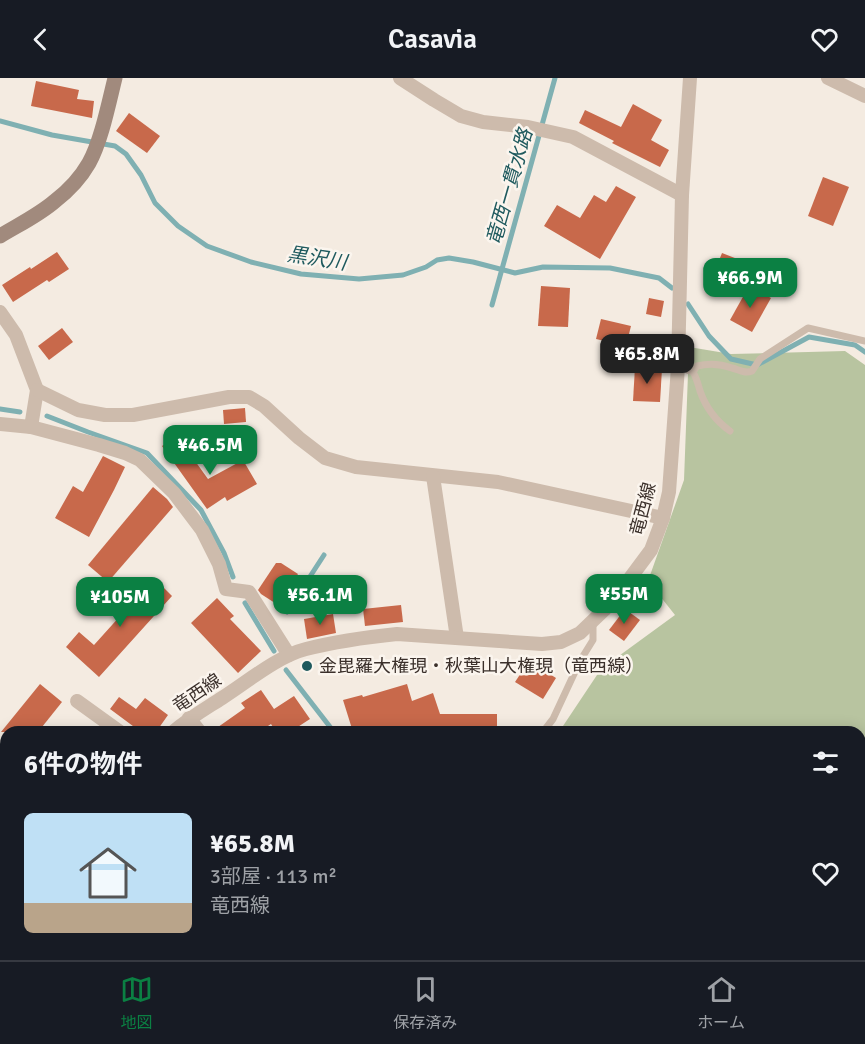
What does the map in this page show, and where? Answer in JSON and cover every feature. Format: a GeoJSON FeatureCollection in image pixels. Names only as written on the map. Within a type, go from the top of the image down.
{"type":"FeatureCollection","features":[{"type":"Feature","properties":{"kind":"street"},"geometry":{"type":"LineString","coordinates":[[0,236],[55,202],[76,181],[90,162],[101,132],[115,78]]}},
{"type":"Feature","properties":{"kind":"street"},"geometry":{"type":"LineString","coordinates":[[400,78],[461,116],[483,122],[528,127],[573,137],[682,195]]}},
{"type":"Feature","properties":{"kind":"street","name":"竜西線"},"geometry":{"type":"LineString","coordinates":[[180,726],[289,655],[305,649],[397,634],[542,644],[561,642],[579,633],[619,594],[651,550],[663,518],[669,492],[678,367],[682,195],[690,78]]}},
{"type":"Feature","properties":{"kind":"street"},"geometry":{"type":"LineString","coordinates":[[828,78],[865,96]]}},
{"type":"Feature","properties":{"kind":"street"},"geometry":{"type":"LineString","coordinates":[[0,312],[16,335],[37,390],[31,427]]}},
{"type":"Feature","properties":{"kind":"street"},"geometry":{"type":"LineString","coordinates":[[37,390],[78,410],[105,415],[134,415],[229,397],[249,397],[264,406],[325,458],[356,467],[498,482],[663,518]]}},
{"type":"Feature","properties":{"kind":"street"},"geometry":{"type":"LineString","coordinates":[[0,424],[31,427],[99,445],[140,460],[174,492],[202,530],[219,564],[226,589],[249,592],[289,655]]}},
{"type":"Feature","properties":{"kind":"street"},"geometry":{"type":"LineString","coordinates":[[432,476],[457,638]]}},
{"type":"Feature","properties":{"kind":"street"},"geometry":{"type":"LineString","coordinates":[[77,701],[112,726]]}},
{"type":"Feature","properties":{"kind":"street"},"geometry":{"type":"LineString","coordinates":[[189,718],[195,726]]}},
{"type":"Feature","properties":{"kind":"lane"},"geometry":{"type":"LineString","coordinates":[[693,372],[697,366],[706,363],[731,367],[747,373],[752,371],[760,359],[808,328],[865,341]]}},
{"type":"Feature","properties":{"kind":"lane"},"geometry":{"type":"LineString","coordinates":[[678,367],[693,372],[711,412],[718,423],[730,432]]}},
{"type":"Feature","properties":{"kind":"lane"},"geometry":{"type":"LineString","coordinates":[[548,726],[593,640],[593,620]]}},
{"type":"Feature","properties":{"kind":"green space"},"geometry":{"type":"Polygon","coordinates":[[[689,347],[731,354],[845,351],[865,365],[865,726],[563,726],[601,669],[675,615],[648,581],[684,480],[689,347]]]}},
{"type":"Feature","properties":{"kind":"building"},"geometry":{"type":"Polygon","coordinates":[[[36,81],[79,90],[77,99],[94,101],[92,118],[31,106],[36,81]]]}},
{"type":"Feature","properties":{"kind":"building"},"geometry":{"type":"Polygon","coordinates":[[[633,104],[662,120],[651,140],[669,150],[660,167],[612,143],[614,141],[579,123],[585,110],[621,127],[633,104]]]}},
{"type":"Feature","properties":{"kind":"building"},"geometry":{"type":"Polygon","coordinates":[[[129,113],[160,136],[147,153],[116,131],[129,113]]]}},
{"type":"Feature","properties":{"kind":"building"},"geometry":{"type":"Polygon","coordinates":[[[823,177],[849,187],[833,226],[808,216],[823,177]]]}},
{"type":"Feature","properties":{"kind":"building"},"geometry":{"type":"Polygon","coordinates":[[[616,186],[636,197],[600,259],[544,226],[557,205],[580,218],[594,195],[606,202],[616,186]]]}},
{"type":"Feature","properties":{"kind":"building"},"geometry":{"type":"Polygon","coordinates":[[[57,252],[69,269],[13,302],[2,285],[57,252]]]}},
{"type":"Feature","properties":{"kind":"building"},"geometry":{"type":"Polygon","coordinates":[[[722,253],[740,260],[730,285],[712,278],[722,253]]]}},
{"type":"Feature","properties":{"kind":"building"},"geometry":{"type":"Polygon","coordinates":[[[541,286],[570,288],[568,327],[538,326],[541,286]]]}},
{"type":"Feature","properties":{"kind":"building"},"geometry":{"type":"Polygon","coordinates":[[[749,286],[771,298],[752,332],[730,320],[749,286]]]}},
{"type":"Feature","properties":{"kind":"building"},"geometry":{"type":"Polygon","coordinates":[[[649,298],[664,301],[661,317],[646,314],[649,298]]]}},
{"type":"Feature","properties":{"kind":"building"},"geometry":{"type":"Polygon","coordinates":[[[601,319],[631,326],[626,346],[596,339],[601,319]]]}},
{"type":"Feature","properties":{"kind":"building"},"geometry":{"type":"Polygon","coordinates":[[[62,328],[73,342],[49,360],[38,346],[62,328]]]}},
{"type":"Feature","properties":{"kind":"building"},"geometry":{"type":"Polygon","coordinates":[[[635,367],[662,369],[660,402],[633,401],[635,367]]]}},
{"type":"Feature","properties":{"kind":"building"},"geometry":{"type":"Polygon","coordinates":[[[245,408],[246,422],[224,424],[223,410],[245,408]]]}},
{"type":"Feature","properties":{"kind":"building"},"geometry":{"type":"Polygon","coordinates":[[[177,436],[208,479],[243,460],[257,484],[227,501],[225,497],[207,509],[162,446],[177,436]]]}},
{"type":"Feature","properties":{"kind":"building"},"geometry":{"type":"Polygon","coordinates":[[[103,456],[125,467],[89,537],[55,518],[73,486],[83,492],[103,456]]]}},
{"type":"Feature","properties":{"kind":"building"},"geometry":{"type":"Polygon","coordinates":[[[153,487],[173,507],[108,582],[88,565],[153,487]]]}},
{"type":"Feature","properties":{"kind":"building"},"geometry":{"type":"Polygon","coordinates":[[[276,563],[281,563],[298,574],[278,605],[258,590],[276,563]]]}},
{"type":"Feature","properties":{"kind":"building"},"geometry":{"type":"Polygon","coordinates":[[[155,579],[172,596],[99,677],[66,647],[79,632],[94,645],[121,615],[107,601],[118,589],[131,602],[155,579]]]}},
{"type":"Feature","properties":{"kind":"building"},"geometry":{"type":"Polygon","coordinates":[[[217,598],[234,616],[230,619],[261,651],[238,673],[191,623],[217,598]]]}},
{"type":"Feature","properties":{"kind":"building"},"geometry":{"type":"Polygon","coordinates":[[[401,605],[403,622],[365,626],[363,609],[401,605]]]}},
{"type":"Feature","properties":{"kind":"building"},"geometry":{"type":"Polygon","coordinates":[[[625,609],[640,620],[624,641],[609,630],[625,609]]]}},
{"type":"Feature","properties":{"kind":"building"},"geometry":{"type":"Polygon","coordinates":[[[333,614],[336,633],[307,639],[304,619],[333,614]]]}},
{"type":"Feature","properties":{"kind":"building"},"geometry":{"type":"Polygon","coordinates":[[[529,661],[556,678],[543,699],[515,682],[529,661]]]}},
{"type":"Feature","properties":{"kind":"building"},"geometry":{"type":"Polygon","coordinates":[[[40,684],[62,702],[43,726],[6,726],[40,684]]]}},
{"type":"Feature","properties":{"kind":"building"},"geometry":{"type":"Polygon","coordinates":[[[407,684],[412,701],[433,693],[440,714],[497,714],[497,726],[351,726],[343,700],[362,695],[363,697],[407,684]]]}},
{"type":"Feature","properties":{"kind":"building"},"geometry":{"type":"Polygon","coordinates":[[[261,690],[274,709],[294,696],[310,719],[299,726],[272,726],[271,724],[268,726],[220,726],[245,708],[241,703],[261,690]]]}},
{"type":"Feature","properties":{"kind":"building"},"geometry":{"type":"Polygon","coordinates":[[[119,697],[136,709],[145,698],[168,715],[160,726],[133,726],[110,709],[119,697]]]}},
{"type":"Feature","properties":{"kind":"waterway","name":"竜西一貫水路"},"geometry":{"type":"LineString","coordinates":[[492,305],[555,78]]}},
{"type":"Feature","properties":{"kind":"waterway","name":"黒沢川"},"geometry":{"type":"LineString","coordinates":[[0,121],[52,135],[115,146],[126,154],[141,175],[155,203],[178,226],[207,246],[251,262],[301,274],[359,279],[403,275],[426,267],[437,260],[449,258],[515,273],[543,267],[610,268],[659,278],[672,288]]}},
{"type":"Feature","properties":{"kind":"waterway","name":"黒沢川"},"geometry":{"type":"LineString","coordinates":[[688,304],[709,336],[731,359],[757,365],[809,337],[855,345],[865,352]]}},
{"type":"Feature","properties":{"kind":"waterway"},"geometry":{"type":"LineString","coordinates":[[0,409],[20,412]]}},
{"type":"Feature","properties":{"kind":"waterway"},"geometry":{"type":"LineString","coordinates":[[47,416],[147,453],[201,510],[224,553],[233,577]]}},
{"type":"Feature","properties":{"kind":"waterway","name":"竜西一貫水路"},"geometry":{"type":"LineString","coordinates":[[287,612],[324,555]]}},
{"type":"Feature","properties":{"kind":"waterway"},"geometry":{"type":"LineString","coordinates":[[245,603],[274,651]]}},
{"type":"Feature","properties":{"kind":"waterway"},"geometry":{"type":"LineString","coordinates":[[286,670],[329,726]]}},
{"type":"Feature","properties":{"kind":"place","name":"金毘羅大権現・秋葉山大権現（竜西線）"},"geometry":{"type":"Point","coordinates":[307,666]}}]}
